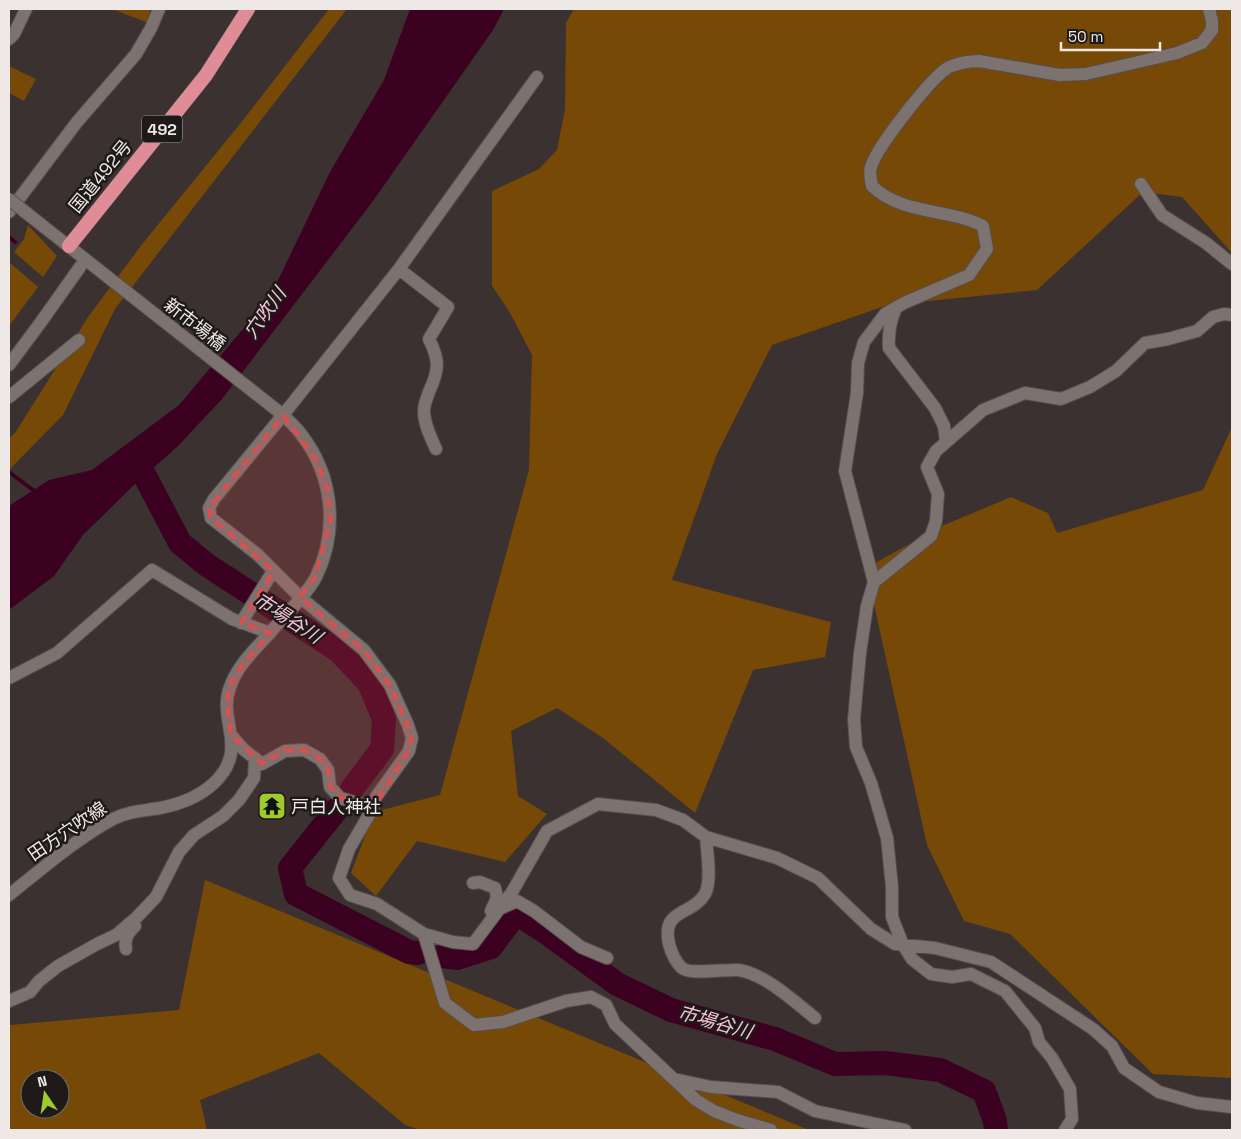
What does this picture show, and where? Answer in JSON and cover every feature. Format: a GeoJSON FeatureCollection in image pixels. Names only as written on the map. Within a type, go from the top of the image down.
{"type":"FeatureCollection","features":[{"type":"Feature","properties":{"kind":"highway","name":"国道492号"},"geometry":{"type":"LineString","coordinates":[[68,246],[206,75],[248,9]]}},
{"type":"Feature","properties":{"kind":"street"},"geometry":{"type":"LineString","coordinates":[[9,39],[14,34],[26,9]]}},
{"type":"Feature","properties":{"kind":"street"},"geometry":{"type":"LineString","coordinates":[[9,212],[77,122],[136,54],[152,28],[159,9]]}},
{"type":"Feature","properties":{"kind":"street"},"geometry":{"type":"LineString","coordinates":[[1065,1130],[1072,1119],[1070,1089],[1052,1058],[1039,1042],[1035,1028],[1006,990],[971,974],[952,977],[931,974],[912,959],[903,945],[892,917],[892,887],[887,838],[871,783],[856,747],[854,719],[860,653],[867,606],[874,582],[845,471],[857,393],[858,363],[864,342],[885,314],[969,275],[987,249],[983,226],[972,220],[910,207],[881,195],[872,186],[871,167],[897,125],[932,80],[948,68],[965,61],[979,61],[1060,75],[1086,74],[1176,53],[1202,43],[1212,30],[1209,9]]}},
{"type":"Feature","properties":{"kind":"street"},"geometry":{"type":"LineString","coordinates":[[537,77],[399,268],[214,499],[209,508],[211,518],[258,555],[270,575],[298,601],[364,650],[390,685],[408,725],[412,738],[409,752],[376,797],[373,808],[349,849],[339,878],[350,895],[377,904],[424,934],[453,942],[473,944],[512,892],[547,831],[598,804],[656,810],[682,820],[706,837],[777,858],[818,878],[871,929],[886,940],[895,944],[936,948],[991,962],[1093,1029],[1112,1046],[1124,1068],[1159,1092],[1197,1103],[1232,1107]]}},
{"type":"Feature","properties":{"kind":"street"},"geometry":{"type":"LineString","coordinates":[[1141,184],[1162,215],[1206,243],[1232,264]]}},
{"type":"Feature","properties":{"kind":"street"},"geometry":{"type":"LineString","coordinates":[[9,199],[68,246]]}},
{"type":"Feature","properties":{"kind":"street","name":"新市場橋"},"geometry":{"type":"LineString","coordinates":[[68,246],[267,403]]}},
{"type":"Feature","properties":{"kind":"street"},"geometry":{"type":"LineString","coordinates":[[9,365],[80,266]]}},
{"type":"Feature","properties":{"kind":"street"},"geometry":{"type":"LineString","coordinates":[[399,268],[448,307],[428,339],[437,355],[436,376],[425,402],[424,411],[436,449]]}},
{"type":"Feature","properties":{"kind":"street"},"geometry":{"type":"LineString","coordinates":[[896,308],[889,327],[888,348],[935,408],[944,426],[946,442]]}},
{"type":"Feature","properties":{"kind":"street"},"geometry":{"type":"LineString","coordinates":[[874,582],[931,536],[936,521],[938,494],[927,467],[936,451],[983,410],[1025,393],[1061,399],[1090,387],[1116,371],[1145,343],[1197,331],[1213,317],[1224,314],[1232,315]]}},
{"type":"Feature","properties":{"kind":"street"},"geometry":{"type":"LineString","coordinates":[[9,397],[79,340]]}},
{"type":"Feature","properties":{"kind":"street","name":"田方穴吹線"},"geometry":{"type":"LineString","coordinates":[[9,895],[82,839],[113,819],[132,811],[161,808],[193,799],[215,783],[226,767],[233,748],[226,703],[229,687],[240,666],[298,601],[315,578],[326,550],[331,520],[328,490],[316,459],[301,434],[283,415],[267,403]]}},
{"type":"Feature","properties":{"kind":"street"},"geometry":{"type":"LineString","coordinates":[[9,678],[57,653],[152,570],[232,620],[244,618],[273,630]]}},
{"type":"Feature","properties":{"kind":"street"},"geometry":{"type":"LineString","coordinates":[[244,618],[270,575]]}},
{"type":"Feature","properties":{"kind":"street"},"geometry":{"type":"LineString","coordinates":[[231,735],[262,764],[285,751],[304,750],[320,758],[328,770],[330,787],[340,798],[373,808]]}},
{"type":"Feature","properties":{"kind":"street"},"geometry":{"type":"LineString","coordinates":[[9,1001],[30,992],[39,981],[58,966],[116,935],[140,914],[156,897],[179,852],[194,835],[223,816],[239,800],[254,778],[255,758]]}},
{"type":"Feature","properties":{"kind":"street"},"geometry":{"type":"LineString","coordinates":[[706,837],[708,883],[705,894],[694,905],[677,914],[669,923],[667,936],[671,951],[682,968],[690,971],[740,970],[752,974],[790,998],[815,1018]]}},
{"type":"Feature","properties":{"kind":"street"},"geometry":{"type":"LineString","coordinates":[[473,883],[480,882],[495,888],[497,898],[482,932]]}},
{"type":"Feature","properties":{"kind":"street"},"geometry":{"type":"LineString","coordinates":[[499,909],[516,901],[534,911],[581,947],[607,958]]}},
{"type":"Feature","properties":{"kind":"street"},"geometry":{"type":"LineString","coordinates":[[126,949],[126,935],[135,925],[140,914]]}},
{"type":"Feature","properties":{"kind":"street"},"geometry":{"type":"LineString","coordinates":[[424,934],[444,1003],[474,1026],[503,1022],[566,1001],[591,997],[606,1005],[615,1024],[696,1100],[714,1111],[771,1130]]}},
{"type":"Feature","properties":{"kind":"street"},"geometry":{"type":"LineString","coordinates":[[674,1079],[711,1087],[778,1092],[816,1111],[905,1130]]}},
{"type":"Feature","properties":{"kind":"highlighted area"},"geometry":{"type":"Polygon","coordinates":[[[283,415],[316,459],[328,490],[331,520],[315,578],[300,597],[364,650],[390,685],[408,725],[412,738],[409,751],[373,808],[340,798],[330,787],[328,770],[320,759],[304,750],[285,751],[262,764],[231,735],[227,703],[229,687],[241,666],[270,633],[241,623],[273,571],[211,518],[209,508],[283,415]]]}},
{"type":"Feature","properties":{"kind":"shaded area"},"geometry":{"type":"Polygon","coordinates":[[[112,9],[151,9],[146,22],[112,9]]]}},
{"type":"Feature","properties":{"kind":"shaded area"},"geometry":{"type":"Polygon","coordinates":[[[329,9],[347,9],[115,309],[63,415],[9,470],[9,438],[15,433],[88,317],[143,243],[240,124],[329,9]]]}},
{"type":"Feature","properties":{"kind":"shaded area"},"geometry":{"type":"Polygon","coordinates":[[[574,9],[1232,9],[1232,253],[1182,197],[1143,192],[1037,290],[888,305],[772,345],[717,454],[672,580],[831,622],[825,657],[753,670],[695,813],[603,738],[557,708],[511,731],[518,796],[547,814],[505,862],[417,841],[376,896],[351,873],[374,812],[440,795],[529,470],[532,355],[509,311],[492,286],[492,191],[539,169],[557,150],[565,109],[566,23],[574,9]]]}},
{"type":"Feature","properties":{"kind":"shaded area"},"geometry":{"type":"Polygon","coordinates":[[[9,66],[36,79],[24,101],[9,93],[9,66]]]}},
{"type":"Feature","properties":{"kind":"shaded area"},"geometry":{"type":"Polygon","coordinates":[[[28,225],[57,256],[43,277],[14,252],[24,239],[28,225]]]}},
{"type":"Feature","properties":{"kind":"shaded area"},"geometry":{"type":"Polygon","coordinates":[[[9,262],[38,287],[9,326],[9,262]]]}},
{"type":"Feature","properties":{"kind":"shaded area"},"geometry":{"type":"Polygon","coordinates":[[[1232,427],[1232,1078],[1153,1074],[1010,934],[964,921],[927,845],[866,568],[944,525],[1011,497],[1048,513],[1057,533],[1203,490],[1232,427]]]}},
{"type":"Feature","properties":{"kind":"shaded area"},"geometry":{"type":"Polygon","coordinates":[[[205,880],[809,1130],[421,1130],[405,1125],[319,1053],[200,1100],[207,1130],[9,1130],[10,1025],[179,1010],[205,880]]]}},
{"type":"Feature","properties":{"kind":"water","name":"穴吹川"},"geometry":{"type":"Polygon","coordinates":[[[410,9],[504,9],[493,30],[373,201],[222,399],[177,447],[134,485],[83,535],[54,576],[9,610],[9,506],[49,480],[92,470],[179,405],[270,297],[330,172],[384,80],[410,9]]]}},
{"type":"Feature","properties":{"kind":"waterway"},"geometry":{"type":"LineString","coordinates":[[9,237],[15,242]]}},
{"type":"Feature","properties":{"kind":"waterway","name":"市場谷川"},"geometry":{"type":"LineString","coordinates":[[137,461],[180,543],[207,565],[339,651],[369,683],[384,719],[382,749],[352,789]]}},
{"type":"Feature","properties":{"kind":"waterway"},"geometry":{"type":"LineString","coordinates":[[9,472],[37,493]]}},
{"type":"Feature","properties":{"kind":"waterway","name":"市場谷川"},"geometry":{"type":"LineString","coordinates":[[337,809],[290,868],[296,894],[409,952],[418,953]]}},
{"type":"Feature","properties":{"kind":"waterway","name":"市場谷川"},"geometry":{"type":"LineString","coordinates":[[443,956],[457,958],[491,947],[516,913],[617,984],[671,1010],[775,1039],[835,1064],[885,1063],[940,1070],[984,1091],[995,1121],[996,1130]]}},
{"type":"Feature","properties":{"kind":"place","name":"戸白人神社"},"geometry":{"type":"Point","coordinates":[272,806]}}]}
